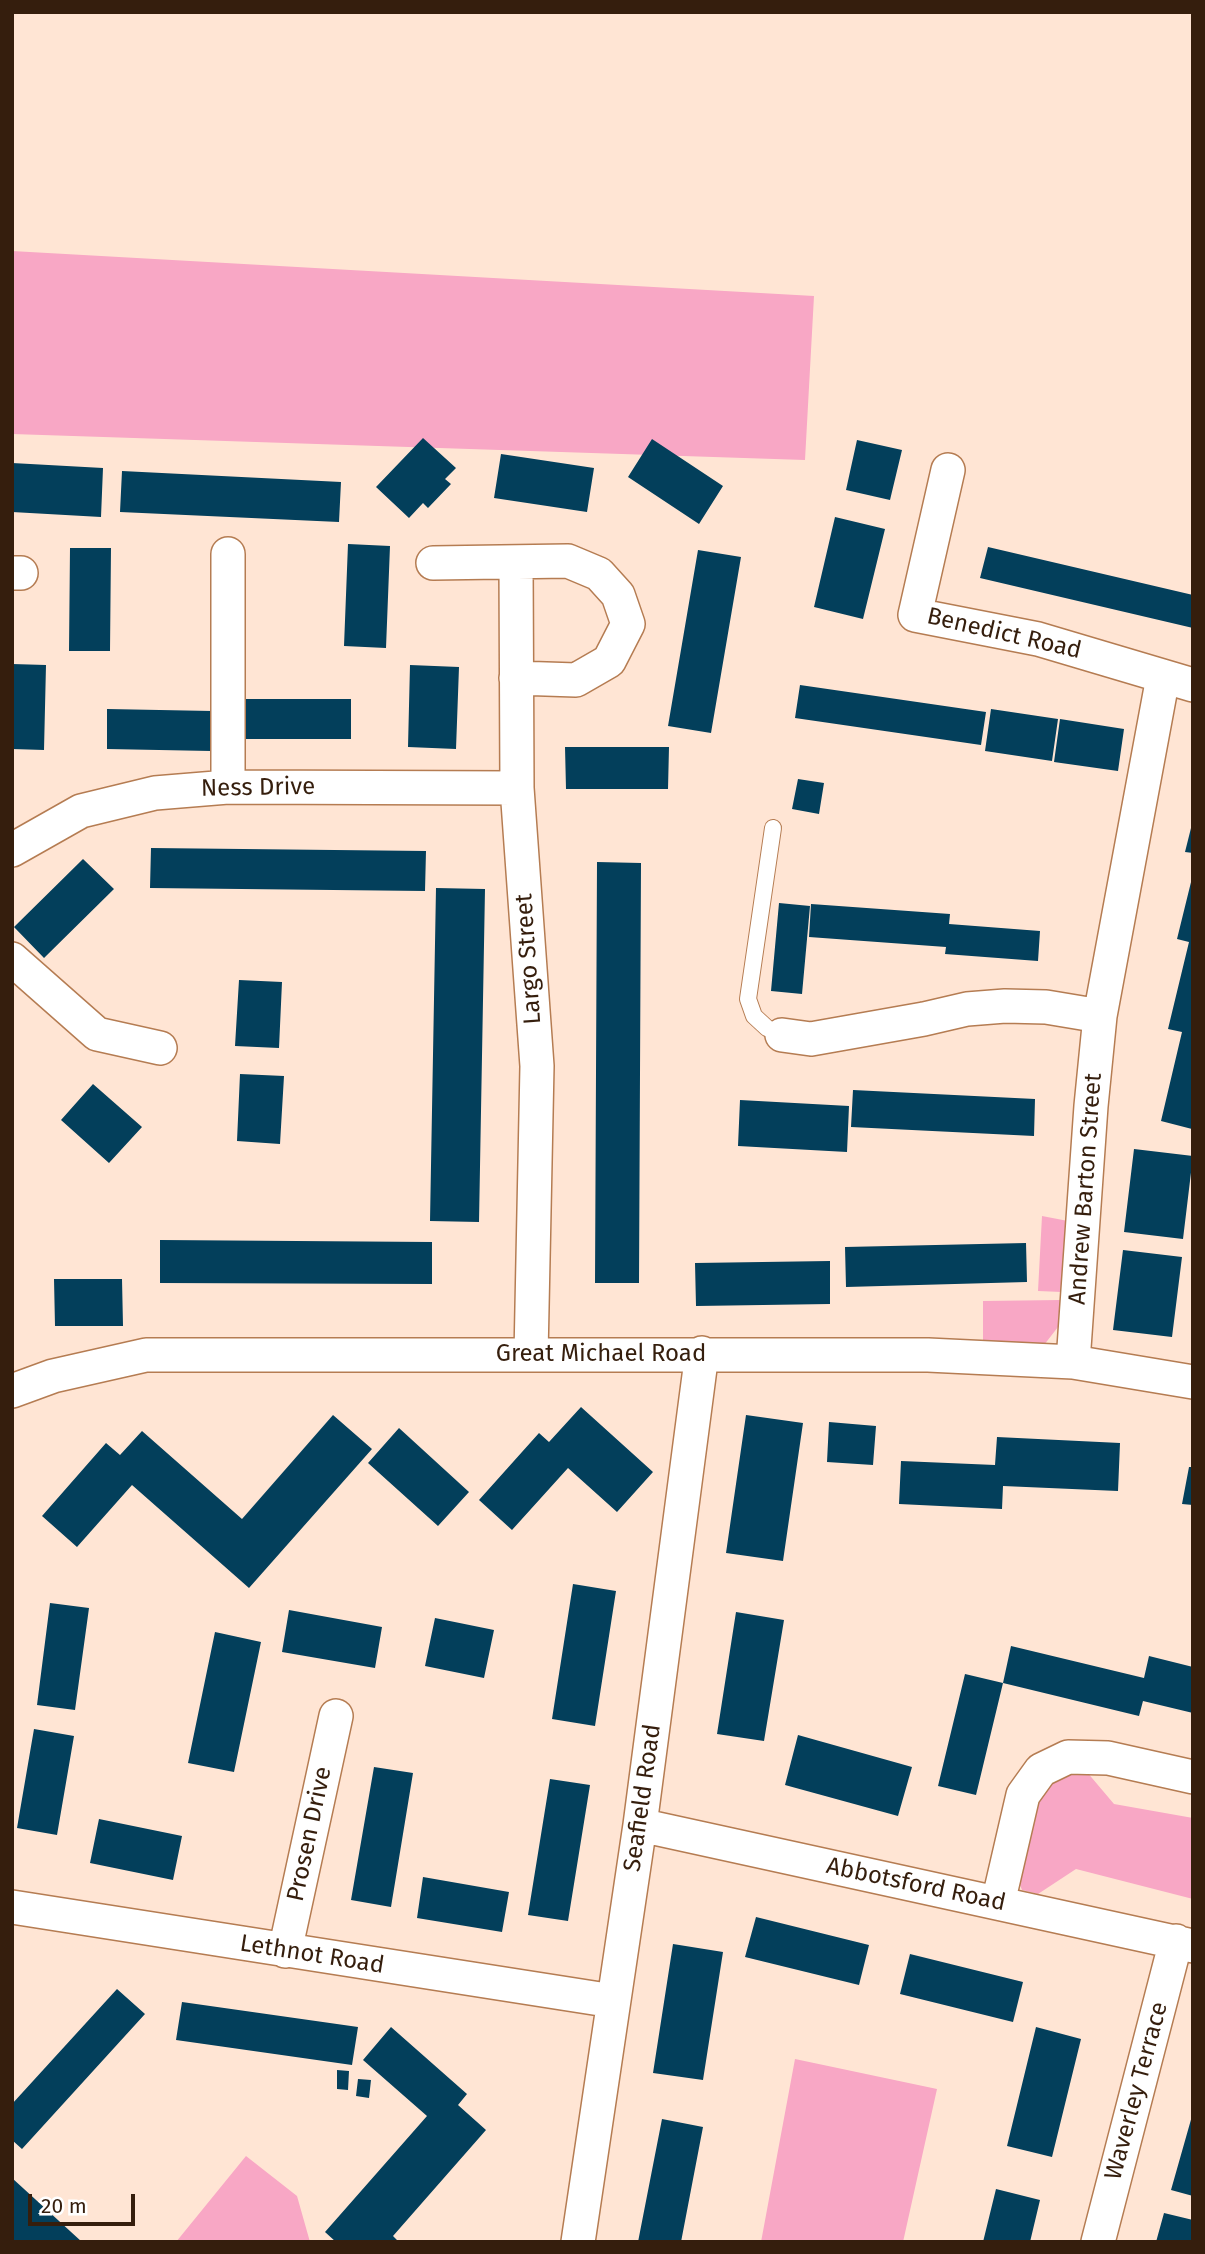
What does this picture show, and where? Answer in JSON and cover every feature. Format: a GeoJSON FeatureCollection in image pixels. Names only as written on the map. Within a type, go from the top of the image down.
{"type":"FeatureCollection","features":[{"type":"Feature","properties":{"kind":"street","name":"Benedict Road"},"geometry":{"type":"LineString","coordinates":[[948,470],[915,615],[1038,639],[1178,681]]}},
{"type":"Feature","properties":{"kind":"street"},"geometry":{"type":"LineString","coordinates":[[228,554],[228,787]]}},
{"type":"Feature","properties":{"kind":"street"},"geometry":{"type":"LineString","coordinates":[[433,563],[568,561],[599,574],[618,595],[628,624],[609,661],[576,680],[516,678]]}},
{"type":"Feature","properties":{"kind":"street","name":"Largo Street"},"geometry":{"type":"LineString","coordinates":[[516,562],[517,788],[537,1066],[531,1355]]}},
{"type":"Feature","properties":{"kind":"street","name":"Andrew Barton Street"},"geometry":{"type":"LineString","coordinates":[[1073,1362],[1090,1106],[1100,1016],[1178,681]]}},
{"type":"Feature","properties":{"kind":"street","name":"Ness Drive"},"geometry":{"type":"LineString","coordinates":[[12,849],[81,811],[155,793],[228,787],[517,788]]}},
{"type":"Feature","properties":{"kind":"street"},"geometry":{"type":"LineString","coordinates":[[12,959],[97,1034],[160,1048]]}},
{"type":"Feature","properties":{"kind":"street"},"geometry":{"type":"LineString","coordinates":[[782,1035],[811,1039],[967,1009],[1005,1006],[1046,1007],[1100,1016]]}},
{"type":"Feature","properties":{"kind":"street","name":"Seafield Road"},"geometry":{"type":"LineString","coordinates":[[578,2242],[640,1825],[702,1353]]}},
{"type":"Feature","properties":{"kind":"street","name":"Great Michael Road"},"geometry":{"type":"LineString","coordinates":[[12,1391],[53,1376],[146,1355],[928,1354],[1073,1362],[1193,1382]]}},
{"type":"Feature","properties":{"kind":"street","name":"Prosen Drive"},"geometry":{"type":"LineString","coordinates":[[285,1951],[335,1716]]}},
{"type":"Feature","properties":{"kind":"street"},"geometry":{"type":"LineString","coordinates":[[998,1903],[1023,1795],[1041,1770],[1068,1757],[1108,1758],[1193,1777]]}},
{"type":"Feature","properties":{"kind":"street","name":"Abbotsford Road"},"geometry":{"type":"LineString","coordinates":[[640,1825],[1184,1943]]}},
{"type":"Feature","properties":{"kind":"street","name":"Lethnot Road"},"geometry":{"type":"LineString","coordinates":[[12,1907],[613,2001]]}},
{"type":"Feature","properties":{"kind":"street","name":"Waverley Terrace"},"geometry":{"type":"LineString","coordinates":[[1098,2242],[1184,1943]]}},
{"type":"Feature","properties":{"kind":"lane"},"geometry":{"type":"LineString","coordinates":[[773,828],[748,999],[754,1016],[767,1028],[782,1035]]}},
{"type":"Feature","properties":{"kind":"shaded area"},"geometry":{"type":"Polygon","coordinates":[[[12,251],[814,296],[805,460],[12,434],[12,251]]]}},
{"type":"Feature","properties":{"kind":"shaded area"},"geometry":{"type":"Polygon","coordinates":[[[1042,1216],[1068,1221],[1062,1292],[1038,1291],[1042,1216]]]}},
{"type":"Feature","properties":{"kind":"shaded area"},"geometry":{"type":"Polygon","coordinates":[[[1061,1300],[1058,1327],[1044,1345],[983,1347],[983,1301],[1061,1300]]]}},
{"type":"Feature","properties":{"kind":"shaded area"},"geometry":{"type":"Polygon","coordinates":[[[1081,1765],[1114,1804],[1193,1818],[1193,1899],[1076,1869],[1038,1894],[1022,1890],[1016,1875],[1034,1794],[1081,1765]]]}},
{"type":"Feature","properties":{"kind":"shaded area"},"geometry":{"type":"Polygon","coordinates":[[[795,2059],[937,2089],[903,2242],[761,2242],[795,2059]]]}},
{"type":"Feature","properties":{"kind":"shaded area"},"geometry":{"type":"Polygon","coordinates":[[[246,2156],[297,2196],[310,2242],[176,2242],[246,2156]]]}},
{"type":"Feature","properties":{"kind":"building"},"geometry":{"type":"Polygon","coordinates":[[[423,438],[456,468],[445,479],[451,484],[428,508],[423,503],[409,518],[376,487],[423,438]]]}},
{"type":"Feature","properties":{"kind":"building"},"geometry":{"type":"Polygon","coordinates":[[[652,439],[723,486],[699,524],[628,477],[652,439]]]}},
{"type":"Feature","properties":{"kind":"building"},"geometry":{"type":"Polygon","coordinates":[[[857,440],[902,450],[890,500],[846,490],[857,440]]]}},
{"type":"Feature","properties":{"kind":"building"},"geometry":{"type":"Polygon","coordinates":[[[501,454],[594,468],[587,512],[494,498],[501,454]]]}},
{"type":"Feature","properties":{"kind":"building"},"geometry":{"type":"Polygon","coordinates":[[[12,463],[103,468],[101,517],[12,512],[12,463]]]}},
{"type":"Feature","properties":{"kind":"building"},"geometry":{"type":"Polygon","coordinates":[[[122,471],[341,482],[339,522],[120,512],[122,471]]]}},
{"type":"Feature","properties":{"kind":"building"},"geometry":{"type":"Polygon","coordinates":[[[835,517],[885,529],[863,619],[814,607],[835,517]]]}},
{"type":"Feature","properties":{"kind":"building"},"geometry":{"type":"Polygon","coordinates":[[[348,544],[390,546],[386,648],[344,646],[348,544]]]}},
{"type":"Feature","properties":{"kind":"building"},"geometry":{"type":"Polygon","coordinates":[[[988,547],[1193,595],[1193,628],[980,578],[988,547]]]}},
{"type":"Feature","properties":{"kind":"building"},"geometry":{"type":"Polygon","coordinates":[[[70,548],[111,548],[110,651],[69,651],[70,548]]]}},
{"type":"Feature","properties":{"kind":"building"},"geometry":{"type":"Polygon","coordinates":[[[698,550],[741,557],[711,733],[668,726],[698,550]]]}},
{"type":"Feature","properties":{"kind":"building"},"geometry":{"type":"Polygon","coordinates":[[[12,664],[46,665],[44,750],[12,749],[12,664]]]}},
{"type":"Feature","properties":{"kind":"building"},"geometry":{"type":"Polygon","coordinates":[[[410,665],[459,667],[456,749],[408,747],[410,665]]]}},
{"type":"Feature","properties":{"kind":"building"},"geometry":{"type":"Polygon","coordinates":[[[800,685],[986,712],[981,745],[795,718],[800,685]]]}},
{"type":"Feature","properties":{"kind":"building"},"geometry":{"type":"Polygon","coordinates":[[[245,699],[351,699],[351,739],[245,739],[245,699]]]}},
{"type":"Feature","properties":{"kind":"building"},"geometry":{"type":"Polygon","coordinates":[[[107,709],[212,711],[211,751],[107,749],[107,709]]]}},
{"type":"Feature","properties":{"kind":"building"},"geometry":{"type":"Polygon","coordinates":[[[991,709],[1058,719],[1052,761],[985,751],[991,709]]]}},
{"type":"Feature","properties":{"kind":"building"},"geometry":{"type":"Polygon","coordinates":[[[1060,719],[1124,729],[1118,771],[1054,762],[1060,719]]]}},
{"type":"Feature","properties":{"kind":"building"},"geometry":{"type":"Polygon","coordinates":[[[565,747],[669,747],[668,789],[566,789],[565,747]]]}},
{"type":"Feature","properties":{"kind":"building"},"geometry":{"type":"Polygon","coordinates":[[[798,779],[824,783],[819,814],[792,809],[798,779]]]}},
{"type":"Feature","properties":{"kind":"building"},"geometry":{"type":"Polygon","coordinates":[[[1193,824],[1193,853],[1185,852],[1193,824]]]}},
{"type":"Feature","properties":{"kind":"building"},"geometry":{"type":"Polygon","coordinates":[[[151,848],[426,851],[425,891],[150,888],[151,848]]]}},
{"type":"Feature","properties":{"kind":"building"},"geometry":{"type":"Polygon","coordinates":[[[83,859],[114,889],[44,958],[14,927],[83,859]]]}},
{"type":"Feature","properties":{"kind":"building"},"geometry":{"type":"Polygon","coordinates":[[[597,862],[641,863],[639,1283],[595,1283],[597,862]]]}},
{"type":"Feature","properties":{"kind":"building"},"geometry":{"type":"Polygon","coordinates":[[[1192,878],[1192,1129],[1161,1121],[1182,1032],[1168,1029],[1189,942],[1177,939],[1192,878]]]}},
{"type":"Feature","properties":{"kind":"building"},"geometry":{"type":"Polygon","coordinates":[[[436,888],[485,889],[479,1222],[430,1221],[436,888]]]}},
{"type":"Feature","properties":{"kind":"building"},"geometry":{"type":"Polygon","coordinates":[[[779,903],[810,906],[802,994],[771,991],[779,903]]]}},
{"type":"Feature","properties":{"kind":"building"},"geometry":{"type":"Polygon","coordinates":[[[811,904],[950,914],[949,924],[1040,931],[1038,961],[945,954],[946,947],[809,937],[811,904]]]}},
{"type":"Feature","properties":{"kind":"building"},"geometry":{"type":"Polygon","coordinates":[[[239,980],[282,982],[279,1048],[235,1046],[239,980]]]}},
{"type":"Feature","properties":{"kind":"building"},"geometry":{"type":"Polygon","coordinates":[[[240,1074],[284,1076],[280,1144],[237,1141],[240,1074]]]}},
{"type":"Feature","properties":{"kind":"building"},"geometry":{"type":"Polygon","coordinates":[[[93,1084],[142,1127],[109,1163],[61,1120],[93,1084]]]}},
{"type":"Feature","properties":{"kind":"building"},"geometry":{"type":"Polygon","coordinates":[[[853,1090],[1035,1099],[1034,1136],[851,1127],[853,1090]]]}},
{"type":"Feature","properties":{"kind":"building"},"geometry":{"type":"Polygon","coordinates":[[[740,1100],[849,1106],[847,1152],[738,1146],[740,1100]]]}},
{"type":"Feature","properties":{"kind":"building"},"geometry":{"type":"Polygon","coordinates":[[[1134,1149],[1193,1156],[1183,1239],[1124,1232],[1134,1149]]]}},
{"type":"Feature","properties":{"kind":"building"},"geometry":{"type":"Polygon","coordinates":[[[160,1240],[432,1242],[432,1284],[160,1283],[160,1240]]]}},
{"type":"Feature","properties":{"kind":"building"},"geometry":{"type":"Polygon","coordinates":[[[1026,1243],[1027,1282],[846,1287],[845,1247],[1026,1243]]]}},
{"type":"Feature","properties":{"kind":"building"},"geometry":{"type":"Polygon","coordinates":[[[1123,1250],[1182,1257],[1172,1337],[1113,1330],[1123,1250]]]}},
{"type":"Feature","properties":{"kind":"building"},"geometry":{"type":"Polygon","coordinates":[[[830,1261],[830,1304],[696,1306],[695,1263],[830,1261]]]}},
{"type":"Feature","properties":{"kind":"building"},"geometry":{"type":"Polygon","coordinates":[[[54,1279],[122,1279],[123,1326],[55,1326],[54,1279]]]}},
{"type":"Feature","properties":{"kind":"building"},"geometry":{"type":"Polygon","coordinates":[[[581,1407],[653,1472],[617,1512],[568,1468],[512,1530],[479,1500],[539,1433],[549,1442],[581,1407]]]}},
{"type":"Feature","properties":{"kind":"building"},"geometry":{"type":"Polygon","coordinates":[[[333,1415],[372,1449],[249,1588],[132,1485],[77,1547],[42,1516],[106,1443],[120,1455],[142,1431],[242,1519],[333,1415]]]}},
{"type":"Feature","properties":{"kind":"building"},"geometry":{"type":"Polygon","coordinates":[[[746,1415],[803,1423],[783,1561],[726,1553],[746,1415]]]}},
{"type":"Feature","properties":{"kind":"building"},"geometry":{"type":"Polygon","coordinates":[[[829,1422],[876,1426],[873,1465],[827,1462],[829,1422]]]}},
{"type":"Feature","properties":{"kind":"building"},"geometry":{"type":"Polygon","coordinates":[[[399,1428],[469,1492],[438,1526],[368,1463],[399,1428]]]}},
{"type":"Feature","properties":{"kind":"building"},"geometry":{"type":"Polygon","coordinates":[[[997,1437],[1120,1443],[1118,1491],[1003,1486],[1002,1509],[899,1504],[901,1461],[995,1465],[997,1437]]]}},
{"type":"Feature","properties":{"kind":"building"},"geometry":{"type":"Polygon","coordinates":[[[1189,1467],[1193,1467],[1193,1505],[1182,1504],[1189,1467]]]}},
{"type":"Feature","properties":{"kind":"building"},"geometry":{"type":"Polygon","coordinates":[[[573,1584],[616,1591],[595,1726],[552,1719],[573,1584]]]}},
{"type":"Feature","properties":{"kind":"building"},"geometry":{"type":"Polygon","coordinates":[[[50,1603],[89,1608],[75,1710],[37,1705],[50,1603]]]}},
{"type":"Feature","properties":{"kind":"building"},"geometry":{"type":"Polygon","coordinates":[[[289,1610],[382,1627],[375,1668],[282,1652],[289,1610]]]}},
{"type":"Feature","properties":{"kind":"building"},"geometry":{"type":"Polygon","coordinates":[[[736,1612],[784,1620],[764,1741],[717,1734],[736,1612]]]}},
{"type":"Feature","properties":{"kind":"building"},"geometry":{"type":"Polygon","coordinates":[[[435,1618],[494,1630],[484,1678],[425,1666],[435,1618]]]}},
{"type":"Feature","properties":{"kind":"building"},"geometry":{"type":"Polygon","coordinates":[[[215,1632],[261,1642],[234,1772],[188,1763],[215,1632]]]}},
{"type":"Feature","properties":{"kind":"building"},"geometry":{"type":"Polygon","coordinates":[[[1011,1646],[1144,1678],[1149,1656],[1193,1667],[1193,1713],[1143,1701],[1139,1716],[1003,1683],[1011,1646]]]}},
{"type":"Feature","properties":{"kind":"building"},"geometry":{"type":"Polygon","coordinates":[[[965,1674],[1003,1683],[976,1795],[938,1786],[965,1674]]]}},
{"type":"Feature","properties":{"kind":"building"},"geometry":{"type":"Polygon","coordinates":[[[34,1729],[74,1736],[57,1835],[17,1828],[34,1729]]]}},
{"type":"Feature","properties":{"kind":"building"},"geometry":{"type":"Polygon","coordinates":[[[798,1735],[912,1767],[898,1816],[785,1785],[798,1735]]]}},
{"type":"Feature","properties":{"kind":"building"},"geometry":{"type":"Polygon","coordinates":[[[374,1767],[413,1773],[391,1907],[351,1900],[374,1767]]]}},
{"type":"Feature","properties":{"kind":"building"},"geometry":{"type":"Polygon","coordinates":[[[550,1779],[590,1785],[568,1921],[528,1915],[550,1779]]]}},
{"type":"Feature","properties":{"kind":"building"},"geometry":{"type":"Polygon","coordinates":[[[99,1819],[182,1836],[173,1880],[90,1863],[99,1819]]]}},
{"type":"Feature","properties":{"kind":"building"},"geometry":{"type":"Polygon","coordinates":[[[423,1877],[509,1892],[502,1932],[417,1918],[423,1877]]]}},
{"type":"Feature","properties":{"kind":"building"},"geometry":{"type":"Polygon","coordinates":[[[756,1917],[869,1945],[859,1985],[745,1957],[756,1917]]]}},
{"type":"Feature","properties":{"kind":"building"},"geometry":{"type":"Polygon","coordinates":[[[673,1944],[723,1952],[703,2080],[653,2073],[673,1944]]]}},
{"type":"Feature","properties":{"kind":"building"},"geometry":{"type":"Polygon","coordinates":[[[910,1954],[1023,1982],[1013,2022],[900,1994],[910,1954]]]}},
{"type":"Feature","properties":{"kind":"building"},"geometry":{"type":"Polygon","coordinates":[[[117,1989],[145,2014],[22,2149],[12,2140],[12,2104],[117,1989]]]}},
{"type":"Feature","properties":{"kind":"building"},"geometry":{"type":"Polygon","coordinates":[[[182,2002],[358,2027],[352,2065],[176,2040],[182,2002]]]}},
{"type":"Feature","properties":{"kind":"building"},"geometry":{"type":"Polygon","coordinates":[[[391,2027],[467,2094],[458,2105],[486,2130],[393,2236],[399,2242],[336,2242],[325,2232],[427,2116],[363,2060],[391,2027]]]}},
{"type":"Feature","properties":{"kind":"building"},"geometry":{"type":"Polygon","coordinates":[[[1036,2027],[1081,2039],[1052,2157],[1007,2146],[1036,2027]]]}},
{"type":"Feature","properties":{"kind":"building"},"geometry":{"type":"Polygon","coordinates":[[[337,2070],[349,2071],[348,2090],[337,2089],[337,2070]]]}},
{"type":"Feature","properties":{"kind":"building"},"geometry":{"type":"Polygon","coordinates":[[[358,2079],[371,2080],[369,2098],[356,2096],[358,2079]]]}},
{"type":"Feature","properties":{"kind":"building"},"geometry":{"type":"Polygon","coordinates":[[[1193,2116],[1193,2196],[1171,2190],[1193,2116]]]}},
{"type":"Feature","properties":{"kind":"building"},"geometry":{"type":"Polygon","coordinates":[[[662,2119],[703,2127],[681,2242],[638,2242],[662,2119]]]}},
{"type":"Feature","properties":{"kind":"building"},"geometry":{"type":"Polygon","coordinates":[[[12,2178],[82,2242],[12,2242],[12,2178]]]}},
{"type":"Feature","properties":{"kind":"building"},"geometry":{"type":"Polygon","coordinates":[[[996,2189],[1040,2200],[1030,2242],[983,2242],[996,2189]]]}},
{"type":"Feature","properties":{"kind":"building"},"geometry":{"type":"Polygon","coordinates":[[[1164,2213],[1193,2220],[1193,2242],[1156,2242],[1164,2213]]]}}]}
